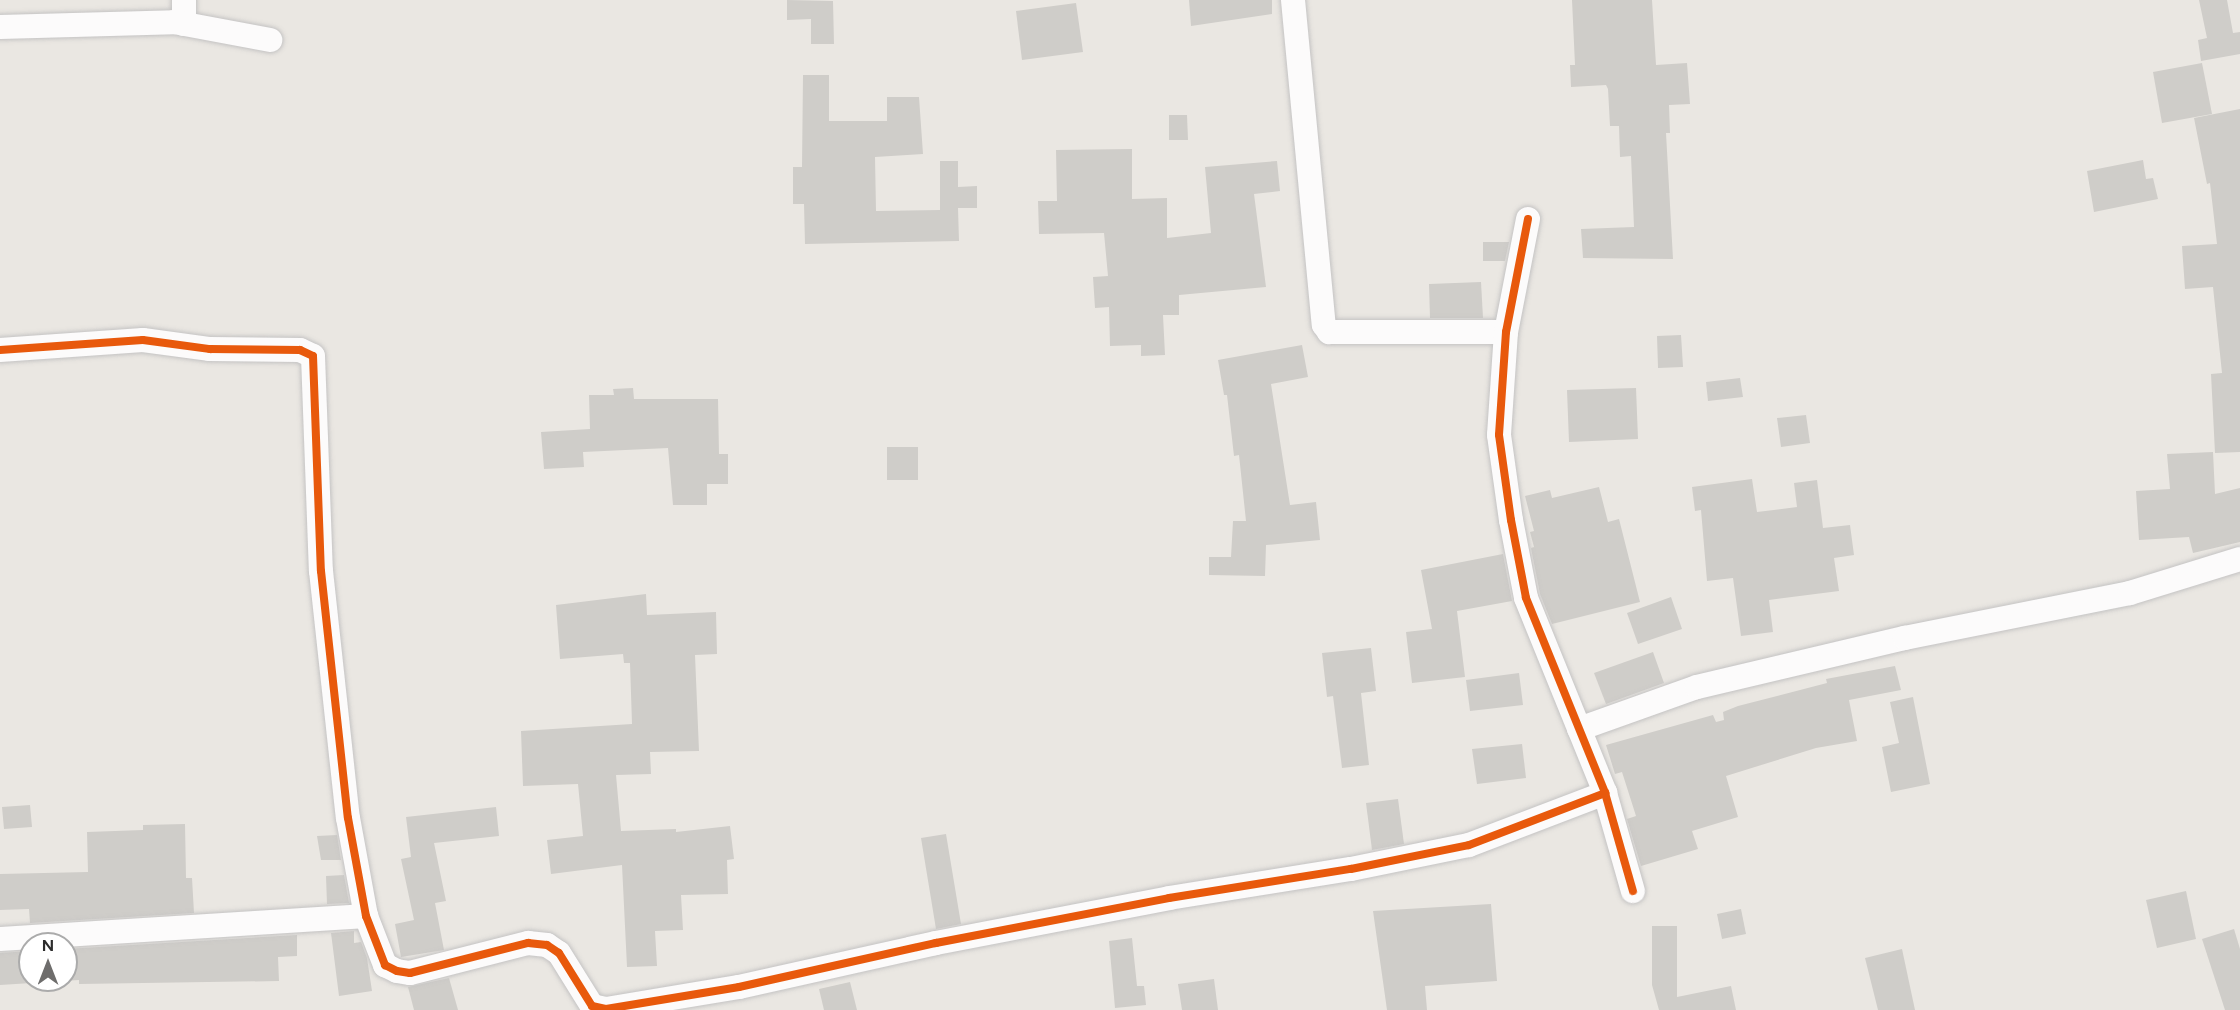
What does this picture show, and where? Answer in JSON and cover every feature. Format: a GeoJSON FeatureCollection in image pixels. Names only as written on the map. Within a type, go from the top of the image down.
{"type":"FeatureCollection","features":[{"type":"Feature","properties":{"kind":"street"},"geometry":{"type":"LineString","coordinates":[[1293,0],[1324,325],[1329,332],[1506,332]]}},
{"type":"Feature","properties":{"kind":"street"},"geometry":{"type":"LineString","coordinates":[[0,27],[184,12],[270,40]]}},
{"type":"Feature","properties":{"kind":"street"},"geometry":{"type":"LineString","coordinates":[[1528,219],[1506,332],[1499,435],[1511,520],[1526,598],[1605,794],[1633,891]]}},
{"type":"Feature","properties":{"kind":"street"},"geometry":{"type":"LineString","coordinates":[[0,350],[143,340],[210,349],[300,350],[313,356],[321,572],[348,818],[366,916],[385,964],[397,971],[410,973],[528,943],[547,945],[560,954],[592,1006],[606,1009],[739,987],[936,943],[1169,898],[1351,869],[1469,845],[1605,794]]}},
{"type":"Feature","properties":{"kind":"street"},"geometry":{"type":"LineString","coordinates":[[1579,729],[1697,687],[1905,638],[2130,593],[2240,559]]}},
{"type":"Feature","properties":{"kind":"street"},"geometry":{"type":"LineString","coordinates":[[0,939],[366,916]]}},
{"type":"Feature","properties":{"kind":"building"},"geometry":{"type":"Polygon","coordinates":[[[787,0],[833,1],[834,44],[811,44],[811,19],[787,20],[787,0]]]}},
{"type":"Feature","properties":{"kind":"building"},"geometry":{"type":"Polygon","coordinates":[[[1189,0],[1272,0],[1272,14],[1191,26],[1189,0]]]}},
{"type":"Feature","properties":{"kind":"building"},"geometry":{"type":"Polygon","coordinates":[[[1572,0],[1652,0],[1656,65],[1687,63],[1690,104],[1669,105],[1670,133],[1666,133],[1673,259],[1583,258],[1581,229],[1634,227],[1631,156],[1620,157],[1619,126],[1610,126],[1606,85],[1571,87],[1570,65],[1575,65],[1572,0]]]}},
{"type":"Feature","properties":{"kind":"building"},"geometry":{"type":"Polygon","coordinates":[[[2199,0],[2227,0],[2233,33],[2240,32],[2240,54],[2201,61],[2198,40],[2207,38],[2199,0]]]}},
{"type":"Feature","properties":{"kind":"building"},"geometry":{"type":"Polygon","coordinates":[[[1076,3],[1083,52],[1022,60],[1016,11],[1076,3]]]}},
{"type":"Feature","properties":{"kind":"building"},"geometry":{"type":"Polygon","coordinates":[[[2202,63],[2212,114],[2162,123],[2153,72],[2202,63]]]}},
{"type":"Feature","properties":{"kind":"building"},"geometry":{"type":"Polygon","coordinates":[[[803,75],[829,75],[829,121],[887,121],[887,97],[919,97],[923,154],[875,157],[876,211],[940,210],[940,161],[958,161],[958,187],[977,186],[977,208],[958,208],[959,241],[805,244],[804,204],[793,204],[793,167],[802,167],[803,75]]]}},
{"type":"Feature","properties":{"kind":"building"},"geometry":{"type":"Polygon","coordinates":[[[2240,109],[2240,452],[2215,453],[2211,374],[2222,373],[2213,287],[2185,289],[2182,246],[2217,244],[2210,183],[2207,184],[2194,118],[2240,109]]]}},
{"type":"Feature","properties":{"kind":"building"},"geometry":{"type":"Polygon","coordinates":[[[1169,115],[1187,115],[1188,140],[1169,140],[1169,115]]]}},
{"type":"Feature","properties":{"kind":"building"},"geometry":{"type":"Polygon","coordinates":[[[1132,149],[1132,199],[1167,198],[1167,238],[1211,233],[1205,167],[1277,161],[1280,191],[1254,194],[1266,287],[1179,295],[1179,315],[1163,315],[1165,355],[1141,356],[1141,345],[1110,346],[1109,307],[1095,308],[1093,277],[1108,276],[1104,233],[1039,234],[1038,201],[1057,201],[1056,150],[1132,149]]]}},
{"type":"Feature","properties":{"kind":"building"},"geometry":{"type":"Polygon","coordinates":[[[2143,160],[2146,179],[2153,178],[2158,199],[2094,212],[2087,171],[2143,160]]]}},
{"type":"Feature","properties":{"kind":"building"},"geometry":{"type":"Polygon","coordinates":[[[1483,242],[1509,242],[1505,261],[1483,261],[1483,242]]]}},
{"type":"Feature","properties":{"kind":"building"},"geometry":{"type":"Polygon","coordinates":[[[1481,282],[1483,318],[1430,318],[1429,284],[1481,282]]]}},
{"type":"Feature","properties":{"kind":"building"},"geometry":{"type":"Polygon","coordinates":[[[1681,335],[1683,367],[1658,368],[1657,336],[1681,335]]]}},
{"type":"Feature","properties":{"kind":"building"},"geometry":{"type":"Polygon","coordinates":[[[1302,345],[1308,377],[1271,384],[1290,505],[1316,502],[1320,540],[1266,545],[1265,576],[1209,575],[1209,557],[1231,557],[1233,521],[1246,521],[1239,455],[1234,456],[1227,395],[1224,395],[1218,360],[1302,345]]]}},
{"type":"Feature","properties":{"kind":"building"},"geometry":{"type":"Polygon","coordinates":[[[1740,378],[1743,397],[1708,401],[1706,382],[1740,378]]]}},
{"type":"Feature","properties":{"kind":"building"},"geometry":{"type":"Polygon","coordinates":[[[633,388],[634,399],[718,399],[719,454],[728,454],[728,484],[707,484],[707,505],[673,505],[668,448],[583,452],[584,467],[544,469],[541,432],[590,429],[589,395],[614,395],[613,389],[633,388]]]}},
{"type":"Feature","properties":{"kind":"building"},"geometry":{"type":"Polygon","coordinates":[[[1636,388],[1638,439],[1569,442],[1567,390],[1636,388]]]}},
{"type":"Feature","properties":{"kind":"building"},"geometry":{"type":"Polygon","coordinates":[[[1806,415],[1810,443],[1781,447],[1777,418],[1806,415]]]}},
{"type":"Feature","properties":{"kind":"building"},"geometry":{"type":"Polygon","coordinates":[[[887,447],[918,447],[918,480],[887,480],[887,447]]]}},
{"type":"Feature","properties":{"kind":"building"},"geometry":{"type":"Polygon","coordinates":[[[2213,452],[2215,494],[2240,488],[2240,542],[2193,553],[2189,537],[2139,540],[2136,491],[2170,489],[2167,454],[2213,452]]]}},
{"type":"Feature","properties":{"kind":"building"},"geometry":{"type":"Polygon","coordinates":[[[1752,479],[1757,512],[1797,507],[1794,483],[1817,480],[1823,528],[1850,525],[1854,555],[1834,558],[1839,591],[1769,600],[1773,632],[1741,636],[1733,578],[1707,581],[1701,510],[1695,511],[1692,487],[1752,479]]]}},
{"type":"Feature","properties":{"kind":"building"},"geometry":{"type":"Polygon","coordinates":[[[1599,487],[1608,522],[1619,519],[1640,602],[1552,624],[1540,594],[1531,548],[1534,547],[1530,532],[1534,531],[1525,496],[1550,490],[1552,498],[1599,487]]]}},
{"type":"Feature","properties":{"kind":"building"},"geometry":{"type":"Polygon","coordinates":[[[1503,554],[1512,601],[1457,611],[1465,677],[1412,683],[1406,632],[1432,629],[1421,570],[1503,554]]]}},
{"type":"Feature","properties":{"kind":"building"},"geometry":{"type":"Polygon","coordinates":[[[646,594],[647,615],[716,612],[717,654],[695,655],[699,751],[650,752],[651,774],[616,775],[621,831],[676,829],[676,832],[730,826],[734,859],[727,860],[728,894],[681,895],[683,930],[655,931],[657,966],[627,967],[622,865],[551,874],[547,840],[583,836],[578,784],[523,786],[521,731],[632,724],[630,663],[624,663],[623,654],[560,659],[556,605],[646,594]]]}},
{"type":"Feature","properties":{"kind":"building"},"geometry":{"type":"Polygon","coordinates":[[[1671,597],[1682,629],[1638,644],[1627,613],[1671,597]]]}},
{"type":"Feature","properties":{"kind":"building"},"geometry":{"type":"Polygon","coordinates":[[[1371,648],[1376,691],[1361,693],[1369,765],[1342,768],[1333,696],[1327,697],[1322,653],[1371,648]]]}},
{"type":"Feature","properties":{"kind":"building"},"geometry":{"type":"Polygon","coordinates":[[[1653,652],[1664,683],[1606,704],[1594,673],[1653,652]]]}},
{"type":"Feature","properties":{"kind":"building"},"geometry":{"type":"Polygon","coordinates":[[[1895,666],[1901,690],[1849,700],[1857,741],[1816,748],[1726,776],[1738,817],[1692,831],[1698,849],[1641,866],[1627,819],[1636,816],[1622,772],[1615,774],[1606,745],[1713,715],[1716,722],[1724,720],[1723,712],[1738,706],[1827,683],[1826,679],[1895,666]]]}},
{"type":"Feature","properties":{"kind":"building"},"geometry":{"type":"Polygon","coordinates":[[[1519,673],[1523,705],[1470,711],[1466,680],[1519,673]]]}},
{"type":"Feature","properties":{"kind":"building"},"geometry":{"type":"Polygon","coordinates":[[[1913,697],[1930,784],[1891,792],[1882,747],[1899,743],[1890,702],[1913,697]]]}},
{"type":"Feature","properties":{"kind":"building"},"geometry":{"type":"Polygon","coordinates":[[[1522,744],[1526,778],[1477,784],[1472,749],[1522,744]]]}},
{"type":"Feature","properties":{"kind":"building"},"geometry":{"type":"Polygon","coordinates":[[[1398,799],[1404,844],[1372,850],[1366,803],[1398,799]]]}},
{"type":"Feature","properties":{"kind":"building"},"geometry":{"type":"Polygon","coordinates":[[[30,805],[32,827],[4,829],[2,807],[30,805]]]}},
{"type":"Feature","properties":{"kind":"building"},"geometry":{"type":"Polygon","coordinates":[[[496,807],[499,836],[434,843],[446,901],[435,903],[444,950],[401,957],[395,924],[414,920],[401,859],[411,857],[406,817],[496,807]]]}},
{"type":"Feature","properties":{"kind":"building"},"geometry":{"type":"Polygon","coordinates":[[[185,824],[186,878],[192,878],[194,913],[30,923],[29,909],[0,910],[0,874],[88,872],[87,832],[143,830],[143,825],[185,824]]]}},
{"type":"Feature","properties":{"kind":"building"},"geometry":{"type":"Polygon","coordinates":[[[946,834],[961,924],[936,929],[921,838],[946,834]]]}},
{"type":"Feature","properties":{"kind":"building"},"geometry":{"type":"Polygon","coordinates":[[[337,835],[341,860],[321,860],[317,836],[337,835]]]}},
{"type":"Feature","properties":{"kind":"building"},"geometry":{"type":"Polygon","coordinates":[[[344,875],[349,903],[327,904],[326,876],[344,875]]]}},
{"type":"Feature","properties":{"kind":"building"},"geometry":{"type":"Polygon","coordinates":[[[2186,891],[2196,939],[2157,948],[2146,900],[2186,891]]]}},
{"type":"Feature","properties":{"kind":"building"},"geometry":{"type":"Polygon","coordinates":[[[1491,904],[1497,981],[1425,986],[1427,1010],[1387,1010],[1373,911],[1491,904]]]}},
{"type":"Feature","properties":{"kind":"building"},"geometry":{"type":"Polygon","coordinates":[[[1741,909],[1746,934],[1722,939],[1717,914],[1741,909]]]}},
{"type":"Feature","properties":{"kind":"building"},"geometry":{"type":"Polygon","coordinates":[[[1652,926],[1677,926],[1677,997],[1731,986],[1736,1010],[1659,1010],[1652,985],[1652,926]]]}},
{"type":"Feature","properties":{"kind":"building"},"geometry":{"type":"Polygon","coordinates":[[[2234,929],[2240,949],[2240,1010],[2225,1010],[2202,939],[2234,929]]]}},
{"type":"Feature","properties":{"kind":"building"},"geometry":{"type":"Polygon","coordinates":[[[354,931],[354,943],[361,942],[367,958],[372,991],[339,996],[331,933],[354,931]]]}},
{"type":"Feature","properties":{"kind":"building"},"geometry":{"type":"Polygon","coordinates":[[[297,935],[297,956],[278,957],[279,981],[79,984],[78,948],[297,935]]]}},
{"type":"Feature","properties":{"kind":"building"},"geometry":{"type":"Polygon","coordinates":[[[1132,938],[1137,986],[1144,986],[1146,1005],[1115,1008],[1109,941],[1132,938]]]}},
{"type":"Feature","properties":{"kind":"building"},"geometry":{"type":"Polygon","coordinates":[[[1902,949],[1915,1010],[1878,1010],[1865,958],[1902,949]]]}},
{"type":"Feature","properties":{"kind":"building"},"geometry":{"type":"Polygon","coordinates":[[[18,952],[18,984],[0,985],[0,953],[18,952]]]}},
{"type":"Feature","properties":{"kind":"building"},"geometry":{"type":"Polygon","coordinates":[[[449,978],[458,1010],[414,1010],[408,987],[449,978]]]}},
{"type":"Feature","properties":{"kind":"building"},"geometry":{"type":"Polygon","coordinates":[[[1214,979],[1218,1010],[1182,1010],[1178,984],[1214,979]]]}},
{"type":"Feature","properties":{"kind":"building"},"geometry":{"type":"Polygon","coordinates":[[[850,982],[857,1010],[824,1010],[819,989],[850,982]]]}},
{"type":"Feature","properties":{"kind":"cycle path"},"geometry":{"type":"LineString","coordinates":[[1528,219],[1506,332],[1499,435],[1511,520],[1526,598],[1605,793],[1633,891]]}},
{"type":"Feature","properties":{"kind":"cycle path"},"geometry":{"type":"LineString","coordinates":[[0,350],[143,340],[210,349],[300,350],[313,356],[321,571],[348,818],[366,916],[385,965],[397,971],[410,973],[528,943],[547,945],[559,953],[592,1006],[606,1009],[739,987],[936,943],[1169,898],[1351,869],[1469,845],[1605,793]]}}]}
